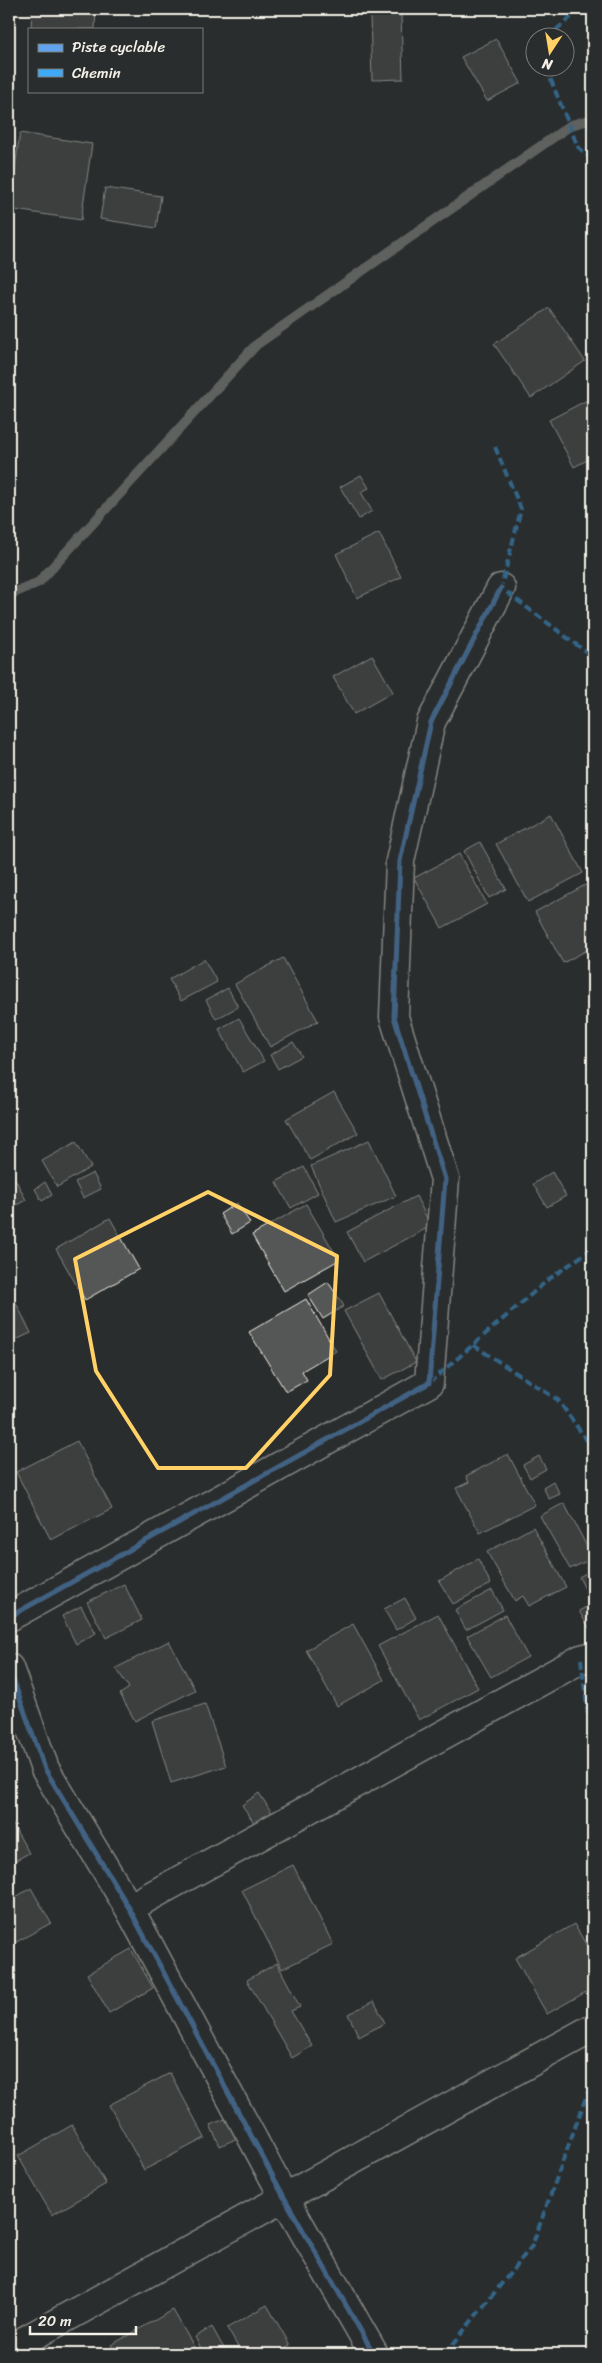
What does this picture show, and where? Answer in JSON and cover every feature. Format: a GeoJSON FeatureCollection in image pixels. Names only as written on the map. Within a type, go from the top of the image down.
{"type":"FeatureCollection","features":[{"type":"Feature","properties":{"kind":"street"},"geometry":{"type":"LineString","coordinates":[[9,1618],[429,1383],[446,1180],[394,1017],[400,861],[431,722],[501,588]]}},
{"type":"Feature","properties":{"kind":"street"},"geometry":{"type":"LineString","coordinates":[[129,1908],[582,1659],[593,1656]]}},
{"type":"Feature","properties":{"kind":"street"},"geometry":{"type":"LineString","coordinates":[[9,1668],[45,1769],[129,1908],[285,2199],[374,2354]]}},
{"type":"Feature","properties":{"kind":"street"},"geometry":{"type":"LineString","coordinates":[[9,2349],[593,2028]]}},
{"type":"Feature","properties":{"kind":"highlighted area"},"geometry":{"type":"Polygon","coordinates":[[[208,1192],[337,1256],[330,1375],[246,1468],[158,1468],[96,1371],[75,1259],[208,1192]]]}},
{"type":"Feature","properties":{"kind":"building"},"geometry":{"type":"Polygon","coordinates":[[[32,9],[96,9],[95,28],[31,28],[32,9]]]}},
{"type":"Feature","properties":{"kind":"building"},"geometry":{"type":"Polygon","coordinates":[[[401,15],[403,79],[372,80],[370,16],[401,15]]]}},
{"type":"Feature","properties":{"kind":"building"},"geometry":{"type":"Polygon","coordinates":[[[496,39],[521,83],[487,101],[461,57],[496,39]]]}},
{"type":"Feature","properties":{"kind":"building"},"geometry":{"type":"Polygon","coordinates":[[[20,133],[92,144],[81,220],[9,209],[20,133]]]}},
{"type":"Feature","properties":{"kind":"building"},"geometry":{"type":"Polygon","coordinates":[[[105,188],[161,196],[156,228],[100,219],[105,188]]]}},
{"type":"Feature","properties":{"kind":"building"},"geometry":{"type":"Polygon","coordinates":[[[549,308],[585,361],[531,398],[494,344],[549,308]]]}},
{"type":"Feature","properties":{"kind":"building"},"geometry":{"type":"Polygon","coordinates":[[[593,397],[593,457],[574,467],[549,420],[593,397]]]}},
{"type":"Feature","properties":{"kind":"building"},"geometry":{"type":"Polygon","coordinates":[[[361,475],[369,488],[361,492],[372,511],[359,519],[340,487],[361,475]]]}},
{"type":"Feature","properties":{"kind":"building"},"geometry":{"type":"Polygon","coordinates":[[[379,533],[401,577],[357,598],[336,554],[379,533]]]}},
{"type":"Feature","properties":{"kind":"building"},"geometry":{"type":"Polygon","coordinates":[[[372,655],[393,692],[354,714],[333,677],[372,655]]]}},
{"type":"Feature","properties":{"kind":"building"},"geometry":{"type":"Polygon","coordinates":[[[551,814],[583,873],[528,902],[496,844],[551,814]]]}},
{"type":"Feature","properties":{"kind":"building"},"geometry":{"type":"Polygon","coordinates":[[[480,842],[506,889],[489,898],[464,851],[480,842]]]}},
{"type":"Feature","properties":{"kind":"building"},"geometry":{"type":"Polygon","coordinates":[[[459,854],[487,904],[442,928],[414,878],[459,854]]]}},
{"type":"Feature","properties":{"kind":"building"},"geometry":{"type":"Polygon","coordinates":[[[591,882],[593,886],[593,947],[563,963],[535,912],[591,882]]]}},
{"type":"Feature","properties":{"kind":"building"},"geometry":{"type":"Polygon","coordinates":[[[283,958],[318,1021],[270,1047],[235,984],[283,958]]]}},
{"type":"Feature","properties":{"kind":"building"},"geometry":{"type":"Polygon","coordinates":[[[204,959],[217,982],[181,1001],[169,979],[204,959]]]}},
{"type":"Feature","properties":{"kind":"building"},"geometry":{"type":"Polygon","coordinates":[[[228,988],[238,1007],[216,1019],[206,1000],[228,988]]]}},
{"type":"Feature","properties":{"kind":"building"},"geometry":{"type":"Polygon","coordinates":[[[239,1018],[264,1061],[243,1072],[219,1029],[239,1018]]]}},
{"type":"Feature","properties":{"kind":"building"},"geometry":{"type":"Polygon","coordinates":[[[293,1042],[302,1056],[278,1069],[270,1055],[293,1042]]]}},
{"type":"Feature","properties":{"kind":"building"},"geometry":{"type":"Polygon","coordinates":[[[334,1092],[358,1133],[310,1160],[286,1119],[334,1092]]]}},
{"type":"Feature","properties":{"kind":"building"},"geometry":{"type":"Polygon","coordinates":[[[369,1140],[396,1196],[336,1222],[311,1166],[369,1140]]]}},
{"type":"Feature","properties":{"kind":"building"},"geometry":{"type":"Polygon","coordinates":[[[76,1142],[91,1167],[57,1187],[42,1161],[76,1142]]]}},
{"type":"Feature","properties":{"kind":"building"},"geometry":{"type":"Polygon","coordinates":[[[9,1167],[26,1200],[9,1209],[9,1167]]]}},
{"type":"Feature","properties":{"kind":"building"},"geometry":{"type":"Polygon","coordinates":[[[304,1167],[318,1193],[291,1208],[276,1182],[304,1167]]]}},
{"type":"Feature","properties":{"kind":"building"},"geometry":{"type":"Polygon","coordinates":[[[552,1172],[566,1196],[547,1207],[533,1184],[552,1172]]]}},
{"type":"Feature","properties":{"kind":"building"},"geometry":{"type":"Polygon","coordinates":[[[93,1173],[101,1189],[83,1198],[75,1182],[93,1173]]]}},
{"type":"Feature","properties":{"kind":"building"},"geometry":{"type":"Polygon","coordinates":[[[45,1182],[52,1195],[42,1201],[35,1189],[45,1182]]]}},
{"type":"Feature","properties":{"kind":"building"},"geometry":{"type":"Polygon","coordinates":[[[416,1196],[431,1226],[363,1262],[347,1232],[416,1196]]]}},
{"type":"Feature","properties":{"kind":"building"},"geometry":{"type":"Polygon","coordinates":[[[237,1203],[250,1223],[232,1234],[220,1214],[237,1203]]]}},
{"type":"Feature","properties":{"kind":"building"},"geometry":{"type":"Polygon","coordinates":[[[306,1204],[339,1260],[284,1291],[252,1235],[306,1204]]]}},
{"type":"Feature","properties":{"kind":"building"},"geometry":{"type":"Polygon","coordinates":[[[110,1218],[139,1269],[85,1300],[56,1249],[110,1218]]]}},
{"type":"Feature","properties":{"kind":"building"},"geometry":{"type":"Polygon","coordinates":[[[328,1282],[344,1306],[323,1319],[308,1295],[328,1282]]]}},
{"type":"Feature","properties":{"kind":"building"},"geometry":{"type":"Polygon","coordinates":[[[9,1289],[31,1333],[9,1343],[9,1289]]]}},
{"type":"Feature","properties":{"kind":"building"},"geometry":{"type":"Polygon","coordinates":[[[379,1293],[416,1362],[382,1380],[344,1311],[379,1293]]]}},
{"type":"Feature","properties":{"kind":"building"},"geometry":{"type":"Polygon","coordinates":[[[306,1299],[336,1351],[302,1371],[307,1380],[286,1392],[249,1332],[306,1299]]]}},
{"type":"Feature","properties":{"kind":"building"},"geometry":{"type":"Polygon","coordinates":[[[77,1441],[112,1509],[51,1540],[16,1472],[77,1441]]]}},
{"type":"Feature","properties":{"kind":"building"},"geometry":{"type":"Polygon","coordinates":[[[508,1454],[535,1505],[480,1533],[456,1488],[469,1482],[466,1476],[508,1454]]]}},
{"type":"Feature","properties":{"kind":"building"},"geometry":{"type":"Polygon","coordinates":[[[539,1456],[546,1469],[530,1478],[523,1465],[539,1456]]]}},
{"type":"Feature","properties":{"kind":"building"},"geometry":{"type":"Polygon","coordinates":[[[553,1481],[560,1494],[549,1499],[543,1487],[553,1481]]]}},
{"type":"Feature","properties":{"kind":"building"},"geometry":{"type":"Polygon","coordinates":[[[564,1503],[593,1558],[570,1569],[540,1516],[564,1503]]]}},
{"type":"Feature","properties":{"kind":"building"},"geometry":{"type":"Polygon","coordinates":[[[533,1527],[566,1587],[529,1606],[523,1596],[515,1601],[487,1552],[533,1527]]]}},
{"type":"Feature","properties":{"kind":"building"},"geometry":{"type":"Polygon","coordinates":[[[478,1559],[491,1584],[453,1604],[439,1581],[478,1559]]]}},
{"type":"Feature","properties":{"kind":"building"},"geometry":{"type":"Polygon","coordinates":[[[593,1569],[593,1588],[586,1591],[579,1577],[593,1569]]]}},
{"type":"Feature","properties":{"kind":"building"},"geometry":{"type":"Polygon","coordinates":[[[124,1584],[142,1620],[106,1638],[87,1602],[124,1584]]]}},
{"type":"Feature","properties":{"kind":"building"},"geometry":{"type":"Polygon","coordinates":[[[492,1590],[503,1610],[466,1630],[455,1610],[492,1590]]]}},
{"type":"Feature","properties":{"kind":"building"},"geometry":{"type":"Polygon","coordinates":[[[405,1598],[416,1618],[396,1630],[384,1609],[405,1598]]]}},
{"type":"Feature","properties":{"kind":"building"},"geometry":{"type":"Polygon","coordinates":[[[593,1603],[593,1626],[589,1628],[579,1611],[593,1603]]]}},
{"type":"Feature","properties":{"kind":"building"},"geometry":{"type":"Polygon","coordinates":[[[81,1606],[96,1633],[76,1644],[62,1616],[81,1606]]]}},
{"type":"Feature","properties":{"kind":"building"},"geometry":{"type":"Polygon","coordinates":[[[438,1614],[478,1688],[419,1720],[378,1646],[438,1614]]]}},
{"type":"Feature","properties":{"kind":"building"},"geometry":{"type":"Polygon","coordinates":[[[505,1615],[528,1657],[491,1677],[467,1636],[505,1615]]]}},
{"type":"Feature","properties":{"kind":"building"},"geometry":{"type":"Polygon","coordinates":[[[353,1624],[384,1680],[337,1706],[306,1650],[353,1624]]]}},
{"type":"Feature","properties":{"kind":"building"},"geometry":{"type":"Polygon","coordinates":[[[169,1641],[195,1690],[135,1721],[120,1694],[129,1688],[116,1668],[169,1641]]]}},
{"type":"Feature","properties":{"kind":"building"},"geometry":{"type":"Polygon","coordinates":[[[205,1704],[226,1766],[171,1783],[152,1721],[205,1704]]]}},
{"type":"Feature","properties":{"kind":"building"},"geometry":{"type":"Polygon","coordinates":[[[259,1793],[272,1813],[255,1824],[242,1805],[259,1793]]]}},
{"type":"Feature","properties":{"kind":"building"},"geometry":{"type":"Polygon","coordinates":[[[9,1818],[29,1853],[9,1864],[9,1818]]]}},
{"type":"Feature","properties":{"kind":"building"},"geometry":{"type":"Polygon","coordinates":[[[293,1865],[333,1944],[282,1969],[242,1890],[293,1865]]]}},
{"type":"Feature","properties":{"kind":"building"},"geometry":{"type":"Polygon","coordinates":[[[31,1888],[51,1923],[9,1946],[9,1901],[31,1888]]]}},
{"type":"Feature","properties":{"kind":"building"},"geometry":{"type":"Polygon","coordinates":[[[574,1924],[593,1956],[593,1988],[547,2014],[515,1958],[574,1924]]]}},
{"type":"Feature","properties":{"kind":"building"},"geometry":{"type":"Polygon","coordinates":[[[131,1949],[153,1988],[109,2013],[87,1974],[131,1949]]]}},
{"type":"Feature","properties":{"kind":"building"},"geometry":{"type":"Polygon","coordinates":[[[277,1963],[300,2007],[291,2011],[312,2046],[292,2058],[247,1980],[277,1963]]]}},
{"type":"Feature","properties":{"kind":"building"},"geometry":{"type":"Polygon","coordinates":[[[374,2001],[385,2023],[359,2037],[348,2014],[374,2001]]]}},
{"type":"Feature","properties":{"kind":"building"},"geometry":{"type":"Polygon","coordinates":[[[170,2073],[205,2138],[144,2170],[109,2105],[170,2073]]]}},
{"type":"Feature","properties":{"kind":"building"},"geometry":{"type":"Polygon","coordinates":[[[233,2116],[242,2136],[220,2146],[210,2125],[233,2116]]]}},
{"type":"Feature","properties":{"kind":"building"},"geometry":{"type":"Polygon","coordinates":[[[72,2125],[106,2184],[52,2215],[18,2156],[72,2125]]]}},
{"type":"Feature","properties":{"kind":"building"},"geometry":{"type":"Polygon","coordinates":[[[267,2305],[290,2345],[275,2354],[242,2354],[227,2328],[267,2305]]]}},
{"type":"Feature","properties":{"kind":"building"},"geometry":{"type":"Polygon","coordinates":[[[173,2310],[198,2354],[116,2354],[111,2345],[173,2310]]]}},
{"type":"Feature","properties":{"kind":"building"},"geometry":{"type":"Polygon","coordinates":[[[212,2327],[227,2354],[204,2354],[195,2337],[212,2327]]]}},
{"type":"Feature","properties":{"kind":"waterway"},"geometry":{"type":"LineString","coordinates":[[9,595],[39,582],[256,345],[571,125],[593,119]]}},
{"type":"Feature","properties":{"kind":"marked path"},"geometry":{"type":"LineString","coordinates":[[558,28],[580,9]]}},
{"type":"Feature","properties":{"kind":"marked path"},"geometry":{"type":"LineString","coordinates":[[550,78],[578,147],[593,160]]}},
{"type":"Feature","properties":{"kind":"marked path"},"geometry":{"type":"LineString","coordinates":[[495,447],[521,509],[501,588],[593,657]]}},
{"type":"Feature","properties":{"kind":"marked path"},"geometry":{"type":"LineString","coordinates":[[429,1383],[549,1279],[593,1248]]}},
{"type":"Feature","properties":{"kind":"marked path"},"geometry":{"type":"LineString","coordinates":[[473,1345],[558,1400],[593,1449]]}},
{"type":"Feature","properties":{"kind":"marked path"},"geometry":{"type":"LineString","coordinates":[[581,1659],[593,1757]]}},
{"type":"Feature","properties":{"kind":"marked path"},"geometry":{"type":"LineString","coordinates":[[445,2354],[532,2246],[593,2078]]}},
{"type":"Feature","properties":{"kind":"cycle path"},"geometry":{"type":"LineString","coordinates":[[9,1617],[429,1383],[445,1179],[394,1017],[400,861],[431,722],[501,588]]}},
{"type":"Feature","properties":{"kind":"cycle path"},"geometry":{"type":"LineString","coordinates":[[9,1668],[45,1769],[129,1908],[285,2199],[374,2354]]}}]}
